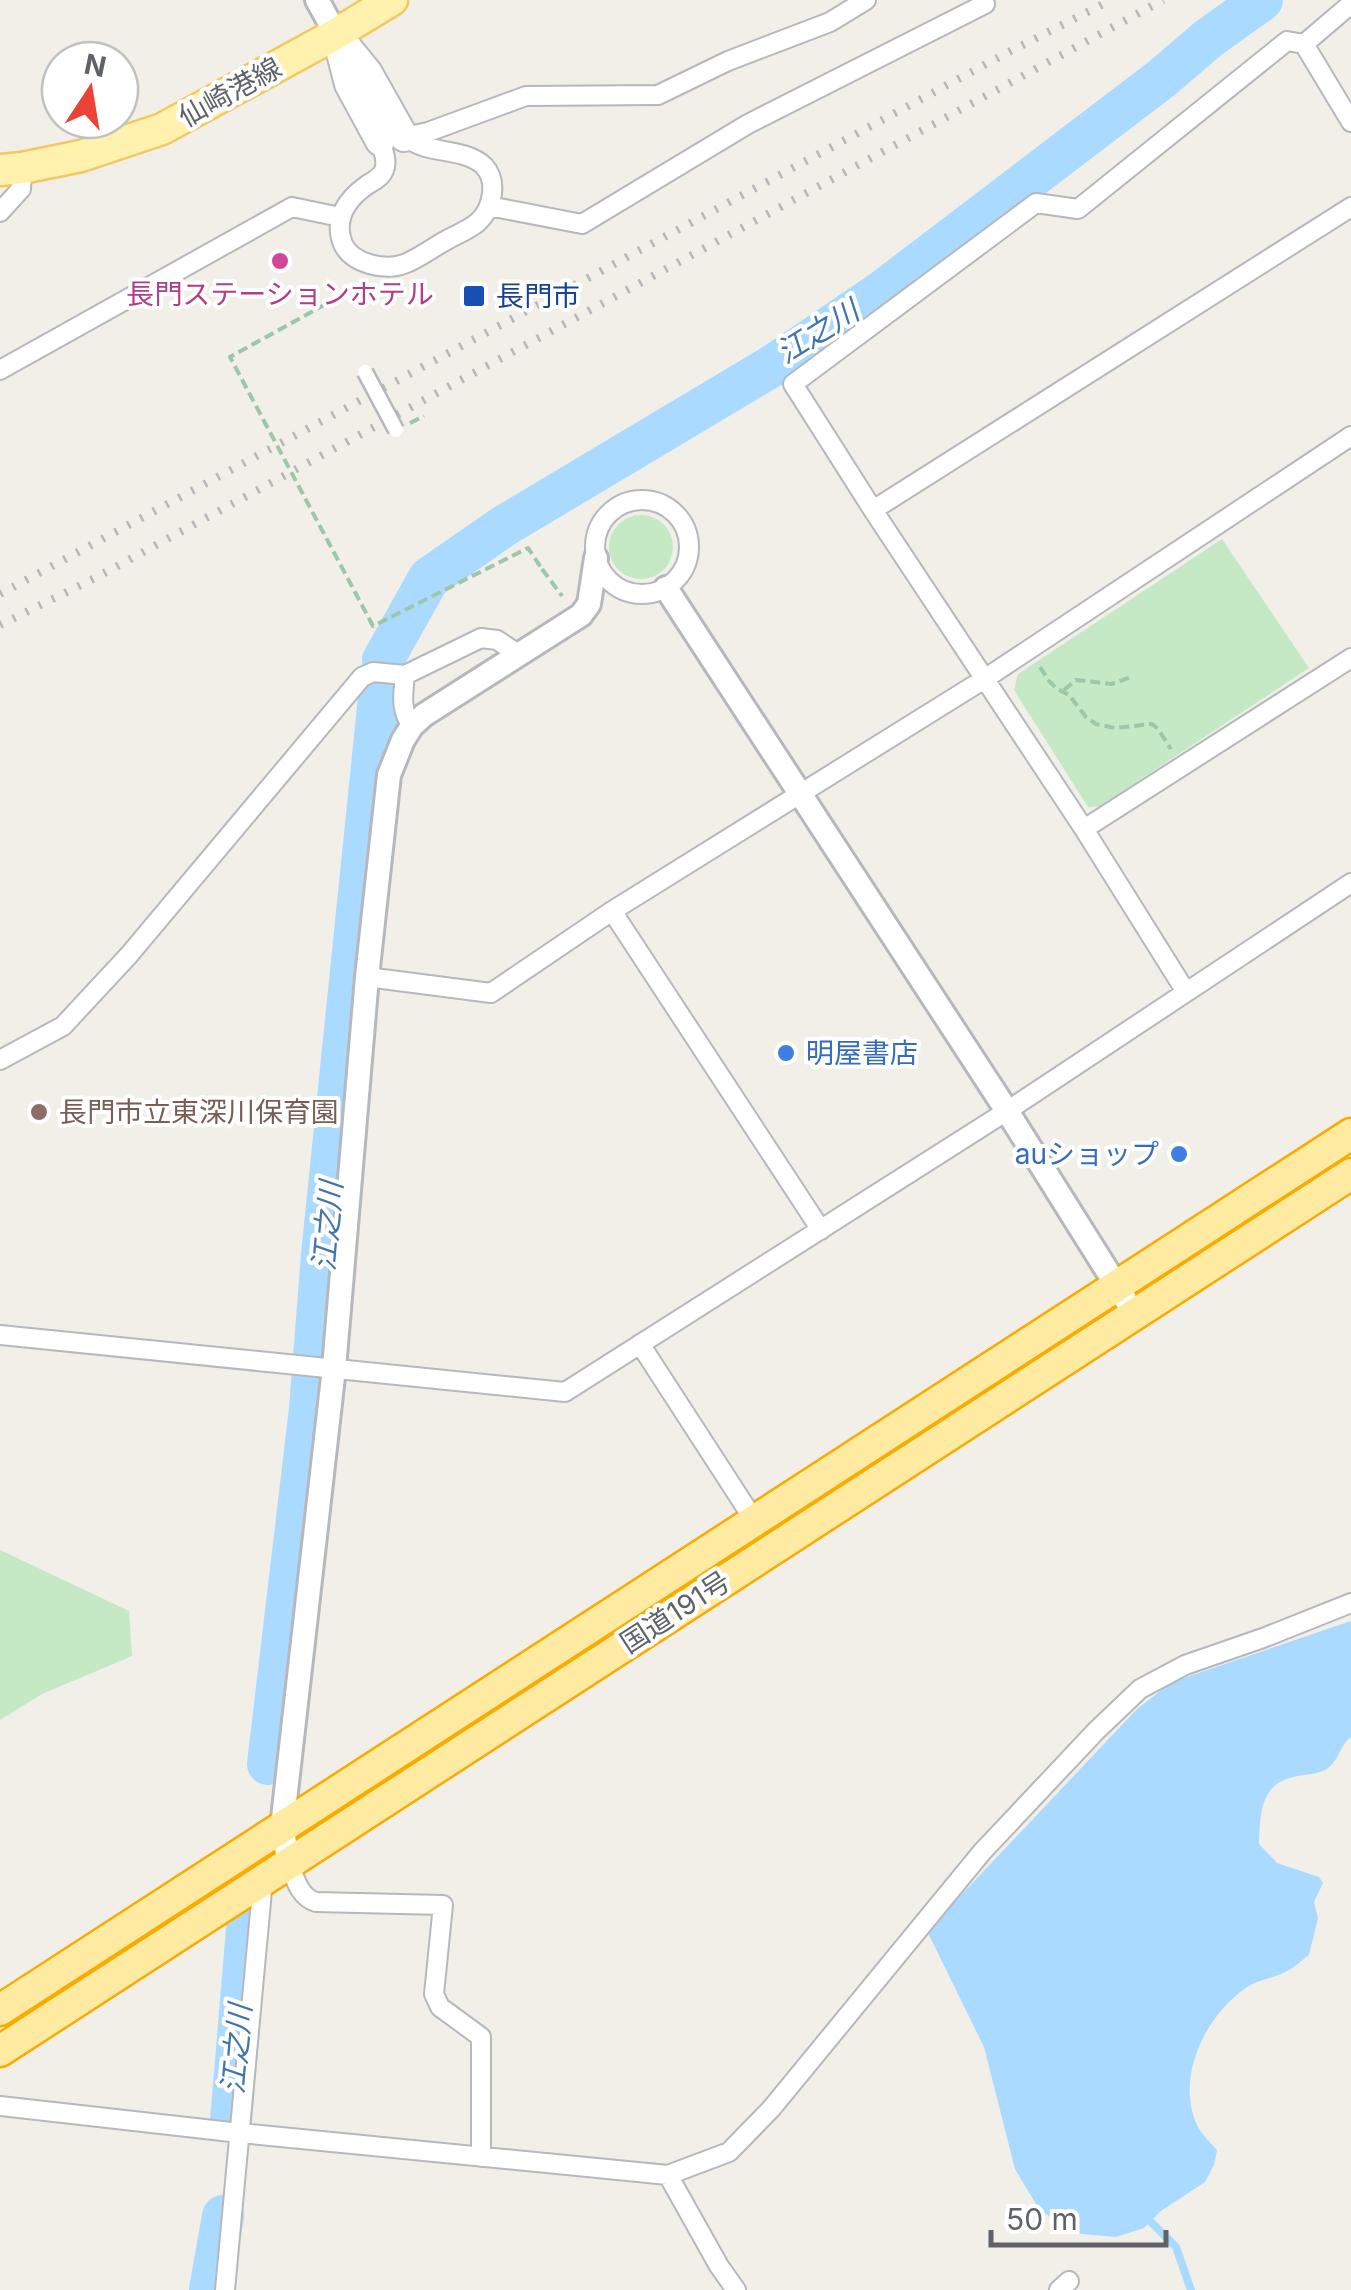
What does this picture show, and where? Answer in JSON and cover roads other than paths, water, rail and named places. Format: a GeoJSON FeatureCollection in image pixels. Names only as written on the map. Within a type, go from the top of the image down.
{"type":"FeatureCollection","features":[{"type":"Feature","properties":{"kind":"highway","name":"国道191号"},"geometry":{"type":"LineString","coordinates":[[0,2010],[1351,1134]]}},
{"type":"Feature","properties":{"kind":"highway","name":"国道191号"},"geometry":{"type":"LineString","coordinates":[[0,2051],[1351,1174]]}},
{"type":"Feature","properties":{"kind":"main road","name":"仙崎港線"},"geometry":{"type":"LineString","coordinates":[[11,169],[81,156],[162,129],[392,0]]}},
{"type":"Feature","properties":{"kind":"main road"},"geometry":{"type":"LineString","coordinates":[[336,34],[368,73],[392,139]]}},
{"type":"Feature","properties":{"kind":"street"},"geometry":{"type":"LineString","coordinates":[[317,0],[336,34]]}},
{"type":"Feature","properties":{"kind":"street"},"geometry":{"type":"LineString","coordinates":[[392,139],[428,132],[526,96],[658,95],[728,61],[830,22],[866,0]]}},
{"type":"Feature","properties":{"kind":"street"},"geometry":{"type":"LineString","coordinates":[[489,206],[582,224],[748,124],[984,4]]}},
{"type":"Feature","properties":{"kind":"street"},"geometry":{"type":"LineString","coordinates":[[1304,44],[1351,4]]}},
{"type":"Feature","properties":{"kind":"street"},"geometry":{"type":"LineString","coordinates":[[1186,992],[793,384],[1036,203],[1078,209],[1287,41],[1304,44],[1351,122]]}},
{"type":"Feature","properties":{"kind":"street"},"geometry":{"type":"LineString","coordinates":[[392,139],[478,161],[492,179],[492,196],[479,221],[403,265],[385,266],[364,262],[345,249],[339,225],[350,198],[385,170],[392,139]]}},
{"type":"Feature","properties":{"kind":"street"},"geometry":{"type":"LineString","coordinates":[[0,212],[21,189],[11,169]]}},
{"type":"Feature","properties":{"kind":"street"},"geometry":{"type":"LineString","coordinates":[[0,370],[292,207],[340,216]]}},
{"type":"Feature","properties":{"kind":"street"},"geometry":{"type":"LineString","coordinates":[[873,510],[1351,207]]}},
{"type":"Feature","properties":{"kind":"street"},"geometry":{"type":"LineString","coordinates":[[364,372],[396,430]]}},
{"type":"Feature","properties":{"kind":"street"},"geometry":{"type":"LineString","coordinates":[[368,978],[490,992],[612,911],[986,678],[1351,436]]}},
{"type":"Feature","properties":{"kind":"street"},"geometry":{"type":"LineString","coordinates":[[481,2157],[481,2037],[440,2006],[434,1994],[443,1906],[309,1900],[289,1863],[282,1827],[334,1368],[388,775],[412,726],[424,715],[581,614],[589,604],[595,538],[606,514],[629,501],[656,501],[678,516],[686,528],[689,542],[684,568],[676,580],[653,593],[639,594],[614,585],[604,576],[596,558]]}},
{"type":"Feature","properties":{"kind":"street"},"geometry":{"type":"LineString","coordinates":[[666,588],[1135,1314]]}},
{"type":"Feature","properties":{"kind":"street"},"geometry":{"type":"LineString","coordinates":[[0,1060],[64,1026],[362,677],[373,672],[405,675],[481,638],[497,640],[518,654]]}},
{"type":"Feature","properties":{"kind":"street"},"geometry":{"type":"LineString","coordinates":[[1084,830],[1351,658]]}},
{"type":"Feature","properties":{"kind":"street"},"geometry":{"type":"LineString","coordinates":[[405,675],[402,706],[412,726]]}},
{"type":"Feature","properties":{"kind":"street"},"geometry":{"type":"LineString","coordinates":[[0,1336],[565,1392],[1351,884]]}},
{"type":"Feature","properties":{"kind":"street"},"geometry":{"type":"LineString","coordinates":[[612,911],[821,1230]]}},
{"type":"Feature","properties":{"kind":"street"},"geometry":{"type":"LineString","coordinates":[[640,1344],[754,1520]]}},
{"type":"Feature","properties":{"kind":"street"},"geometry":{"type":"LineString","coordinates":[[0,2106],[668,2175],[728,2152],[771,2109],[982,1852],[1140,1689],[1185,1664],[1351,1602]]}},
{"type":"Feature","properties":{"kind":"street"},"geometry":{"type":"LineString","coordinates":[[225,2290],[263,1880]]}},
{"type":"Feature","properties":{"kind":"street"},"geometry":{"type":"LineString","coordinates":[[668,2175],[736,2290]]}},
{"type":"Feature","properties":{"kind":"water"},"geometry":{"type":"Polygon","coordinates":[[[1351,1621],[1351,1737],[1328,1768],[1276,1785],[1265,1801],[1260,1821],[1259,1844],[1277,1863],[1319,1877],[1323,1883],[1314,1902],[1318,1918],[1309,1955],[1232,1999],[1207,2030],[1192,2067],[1191,2106],[1199,2128],[1217,2150],[1214,2165],[1205,2182],[1161,2211],[1144,2228],[1116,2237],[1072,2233],[1039,2209],[1015,2169],[984,2047],[927,1931],[1137,1709],[1172,1682],[1351,1621]]]}},
{"type":"Feature","properties":{"kind":"waterway","name":"江之川"},"geometry":{"type":"LineString","coordinates":[[383,660],[429,578],[504,526],[772,366],[880,293],[1262,0]]}},
{"type":"Feature","properties":{"kind":"waterway","name":"江之川"},"geometry":{"type":"LineString","coordinates":[[268,1764],[310,1409],[380,688]]}},
{"type":"Feature","properties":{"kind":"waterway","name":"江之川"},"geometry":{"type":"LineString","coordinates":[[231,2121],[248,1917]]}},
{"type":"Feature","properties":{"kind":"waterway"},"geometry":{"type":"LineString","coordinates":[[1144,2215],[1176,2247],[1191,2290]]}},
{"type":"Feature","properties":{"kind":"waterway","name":"江之川"},"geometry":{"type":"LineString","coordinates":[[210,2290],[223,2216]]}},
{"type":"Feature","properties":{"kind":"railway"},"geometry":{"type":"LineString","coordinates":[[0,594],[1111,0]]}},
{"type":"Feature","properties":{"kind":"railway"},"geometry":{"type":"LineString","coordinates":[[0,625],[97,577],[1163,0]]}},
{"type":"Feature","properties":{"kind":"place","name":"長門ステーションホテル"},"geometry":{"type":"Point","coordinates":[280,261]}},
{"type":"Feature","properties":{"kind":"place","name":"長門市"},"geometry":{"type":"Point","coordinates":[474,296]}},
{"type":"Feature","properties":{"kind":"place","name":"明屋書店"},"geometry":{"type":"Point","coordinates":[786,1053]}},
{"type":"Feature","properties":{"kind":"place","name":"長門市立東深川保育園"},"geometry":{"type":"Point","coordinates":[39,1112]}},
{"type":"Feature","properties":{"kind":"place","name":"auショップ"},"geometry":{"type":"Point","coordinates":[1179,1154]}}]}
